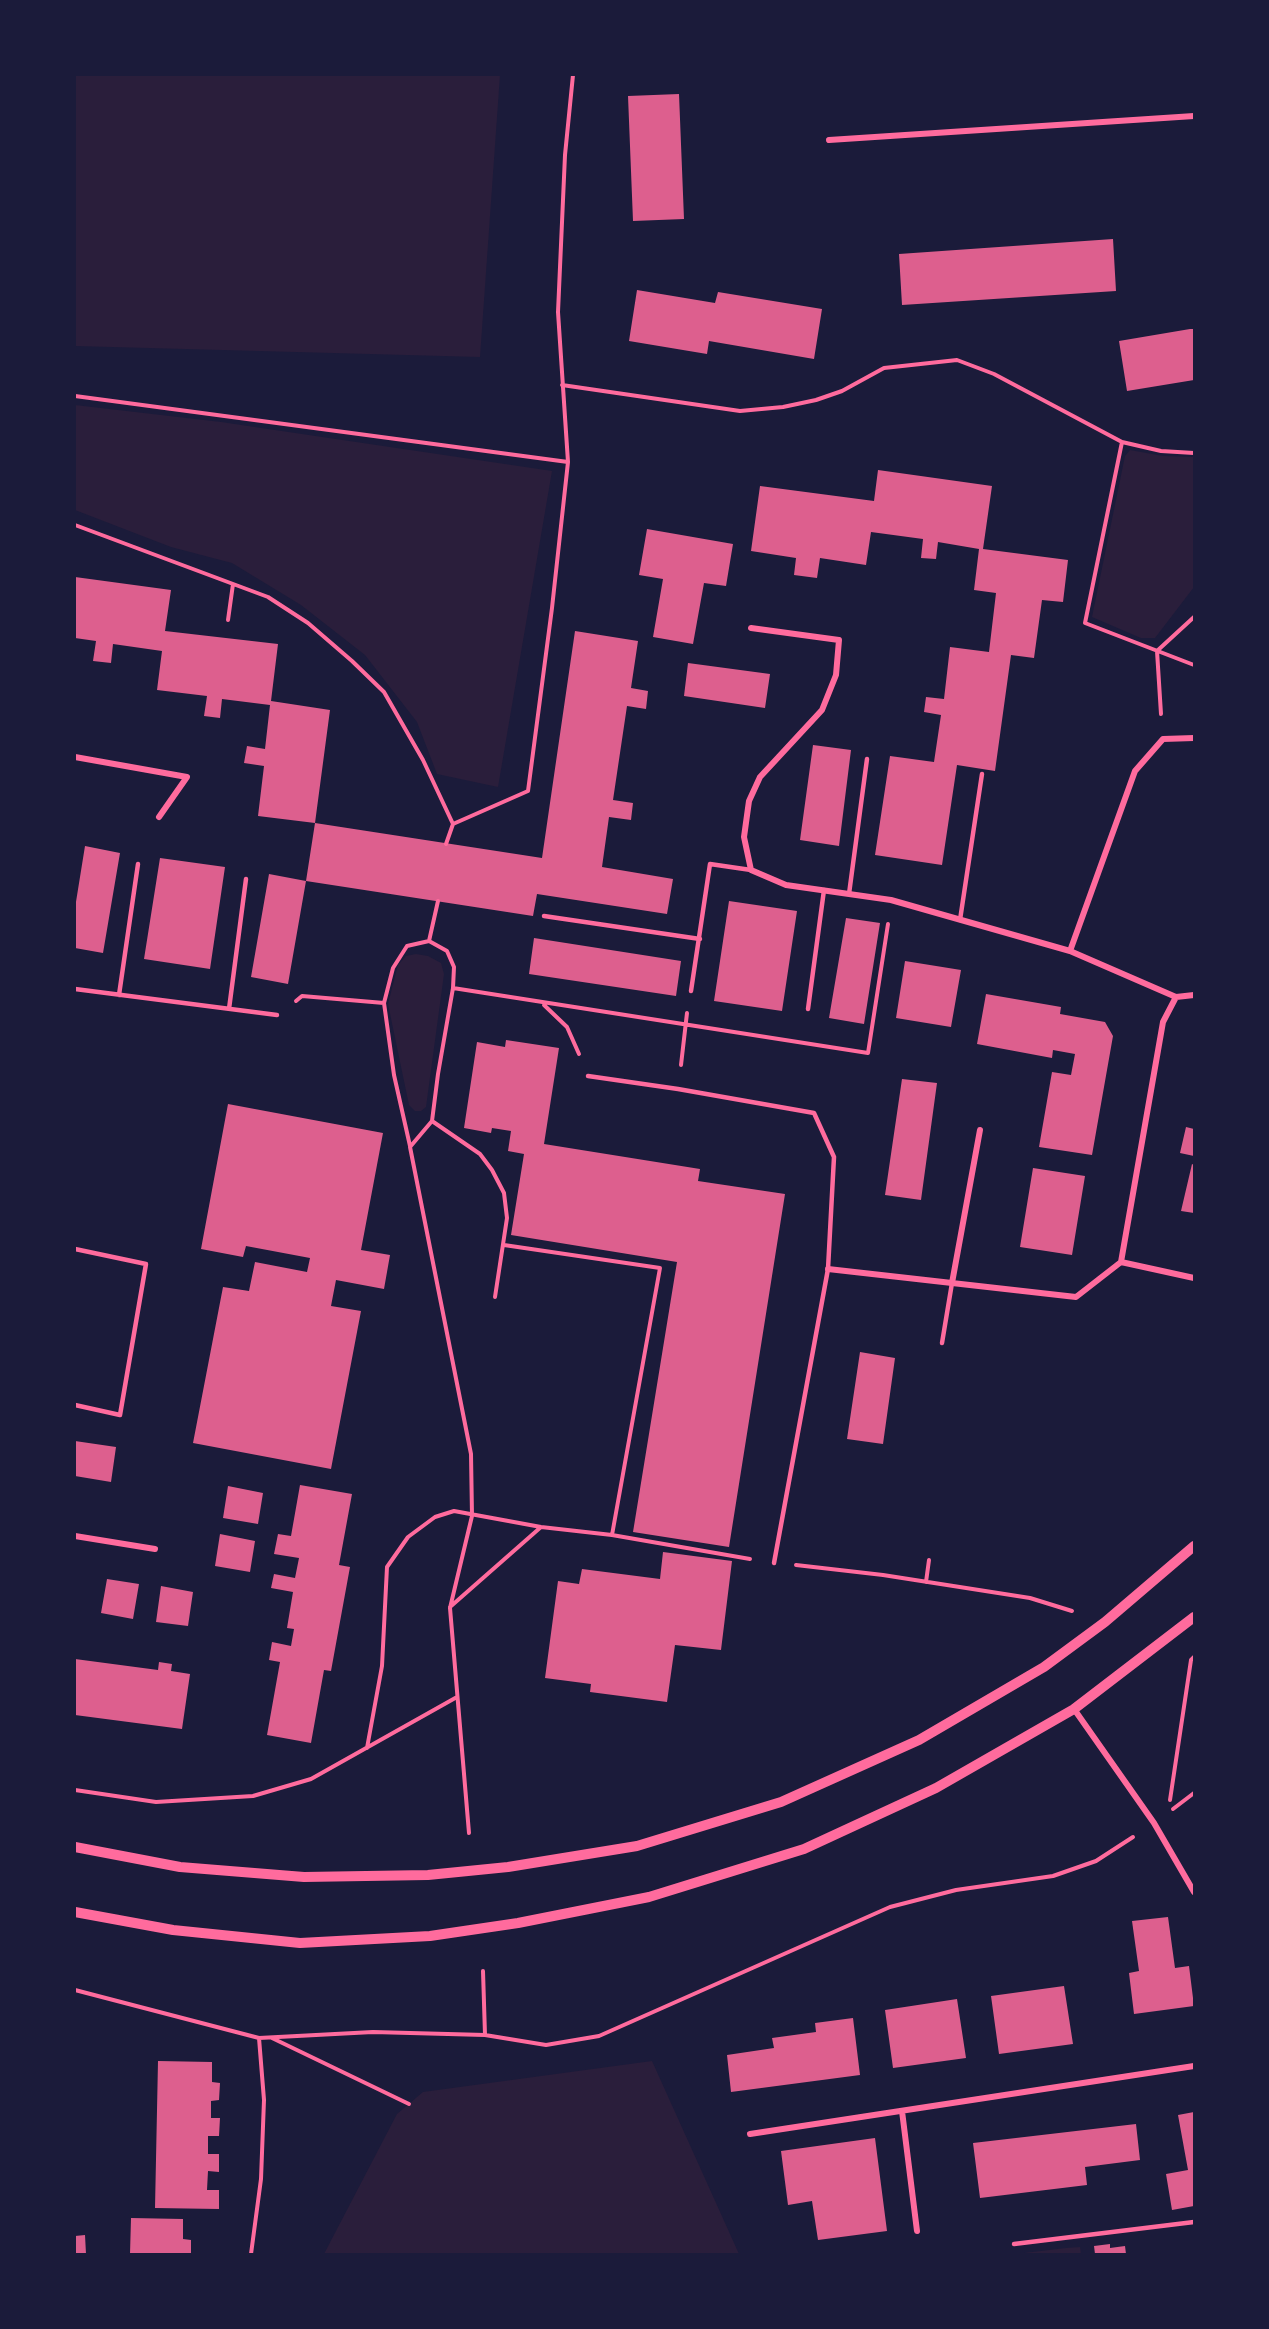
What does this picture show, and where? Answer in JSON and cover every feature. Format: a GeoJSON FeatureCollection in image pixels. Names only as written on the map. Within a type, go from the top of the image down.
{"type":"FeatureCollection","features":[{"type":"Feature","properties":{"kind":"street"},"geometry":{"type":"LineString","coordinates":[[830,140],[1194,116]]}},
{"type":"Feature","properties":{"kind":"street"},"geometry":{"type":"LineString","coordinates":[[751,628],[839,640],[836,675],[822,710],[760,777],[749,801],[744,837],[751,870],[786,885],[891,900],[1070,951],[1176,997],[1194,995]]}},
{"type":"Feature","properties":{"kind":"street"},"geometry":{"type":"LineString","coordinates":[[1070,951],[1136,771],[1162,739],[1194,738]]}},
{"type":"Feature","properties":{"kind":"street"},"geometry":{"type":"LineString","coordinates":[[75,757],[187,777],[159,817]]}},
{"type":"Feature","properties":{"kind":"street"},"geometry":{"type":"LineString","coordinates":[[828,1269],[1076,1297],[1121,1262],[1163,1022],[1176,997]]}},
{"type":"Feature","properties":{"kind":"street"},"geometry":{"type":"LineString","coordinates":[[952,1284],[980,1130]]}},
{"type":"Feature","properties":{"kind":"street"},"geometry":{"type":"LineString","coordinates":[[1121,1262],[1194,1278]]}},
{"type":"Feature","properties":{"kind":"street"},"geometry":{"type":"LineString","coordinates":[[75,1536],[155,1549]]}},
{"type":"Feature","properties":{"kind":"street"},"geometry":{"type":"LineString","coordinates":[[75,1847],[180,1867],[304,1877],[428,1875],[508,1867],[637,1846],[781,1802],[919,1740],[1044,1666],[1105,1622],[1194,1546]]}},
{"type":"Feature","properties":{"kind":"street"},"geometry":{"type":"LineString","coordinates":[[75,1912],[173,1930],[300,1943],[430,1936],[518,1923],[649,1897],[804,1849],[936,1788],[1074,1709],[1194,1617]]}},
{"type":"Feature","properties":{"kind":"street"},"geometry":{"type":"LineString","coordinates":[[1074,1709],[1154,1823],[1194,1892]]}},
{"type":"Feature","properties":{"kind":"street"},"geometry":{"type":"LineString","coordinates":[[750,2134],[1194,2066]]}},
{"type":"Feature","properties":{"kind":"street"},"geometry":{"type":"LineString","coordinates":[[902,2111],[917,2231]]}},
{"type":"Feature","properties":{"kind":"lane"},"geometry":{"type":"LineString","coordinates":[[849,894],[867,759]]}},
{"type":"Feature","properties":{"kind":"lane"},"geometry":{"type":"LineString","coordinates":[[960,920],[981,774]]}},
{"type":"Feature","properties":{"kind":"lane"},"geometry":{"type":"LineString","coordinates":[[119,995],[138,864]]}},
{"type":"Feature","properties":{"kind":"lane"},"geometry":{"type":"LineString","coordinates":[[691,991],[710,864],[751,870]]}},
{"type":"Feature","properties":{"kind":"lane"},"geometry":{"type":"LineString","coordinates":[[229,1009],[246,879]]}},
{"type":"Feature","properties":{"kind":"lane"},"geometry":{"type":"LineString","coordinates":[[808,1009],[824,890]]}},
{"type":"Feature","properties":{"kind":"lane"},"geometry":{"type":"LineString","coordinates":[[544,916],[700,939]]}},
{"type":"Feature","properties":{"kind":"lane"},"geometry":{"type":"LineString","coordinates":[[75,989],[277,1015]]}},
{"type":"Feature","properties":{"kind":"lane"},"geometry":{"type":"LineString","coordinates":[[588,1076],[814,1113],[834,1158],[828,1269],[774,1563]]}},
{"type":"Feature","properties":{"kind":"lane"},"geometry":{"type":"LineString","coordinates":[[75,1250],[146,1264],[120,1415],[75,1405]]}},
{"type":"Feature","properties":{"kind":"lane"},"geometry":{"type":"LineString","coordinates":[[942,1343],[952,1284]]}},
{"type":"Feature","properties":{"kind":"lane"},"geometry":{"type":"LineString","coordinates":[[1014,2244],[1194,2223]]}},
{"type":"Feature","properties":{"kind":"path"},"geometry":{"type":"LineString","coordinates":[[453,824],[528,791],[568,462],[558,312],[566,155],[573,75]]}},
{"type":"Feature","properties":{"kind":"path"},"geometry":{"type":"LineString","coordinates":[[562,385],[740,411],[783,407],[816,400],[842,391],[884,368],[957,360],[994,374],[1122,442],[1161,451],[1194,453]]}},
{"type":"Feature","properties":{"kind":"path"},"geometry":{"type":"LineString","coordinates":[[75,396],[568,462]]}},
{"type":"Feature","properties":{"kind":"path"},"geometry":{"type":"LineString","coordinates":[[1122,442],[1085,623],[1194,665]]}},
{"type":"Feature","properties":{"kind":"path"},"geometry":{"type":"LineString","coordinates":[[75,525],[267,597],[309,623],[384,692],[423,760],[453,824],[446,844]]}},
{"type":"Feature","properties":{"kind":"path"},"geometry":{"type":"LineString","coordinates":[[228,620],[233,584]]}},
{"type":"Feature","properties":{"kind":"path"},"geometry":{"type":"LineString","coordinates":[[1162,739],[1157,651],[1194,616]]}},
{"type":"Feature","properties":{"kind":"path"},"geometry":{"type":"LineString","coordinates":[[453,988],[542,1004],[868,1053],[891,900]]}},
{"type":"Feature","properties":{"kind":"path"},"geometry":{"type":"LineString","coordinates":[[429,941],[438,901]]}},
{"type":"Feature","properties":{"kind":"path"},"geometry":{"type":"LineString","coordinates":[[410,1147],[432,1121],[453,988],[454,968],[447,951],[429,941],[407,946],[393,968],[384,1003],[394,1075],[471,1454],[472,1516],[450,1608],[469,1833]]}},
{"type":"Feature","properties":{"kind":"path"},"geometry":{"type":"LineString","coordinates":[[678,1089],[691,991]]}},
{"type":"Feature","properties":{"kind":"path"},"geometry":{"type":"LineString","coordinates":[[277,1015],[302,996],[384,1003]]}},
{"type":"Feature","properties":{"kind":"path"},"geometry":{"type":"LineString","coordinates":[[542,1004],[567,1028],[588,1076]]}},
{"type":"Feature","properties":{"kind":"path"},"geometry":{"type":"LineString","coordinates":[[432,1121],[480,1154],[492,1170],[504,1193],[507,1218],[495,1297]]}},
{"type":"Feature","properties":{"kind":"path"},"geometry":{"type":"LineString","coordinates":[[504,1245],[660,1268],[612,1535]]}},
{"type":"Feature","properties":{"kind":"path"},"geometry":{"type":"LineString","coordinates":[[367,1748],[382,1666],[387,1567],[408,1537],[435,1517],[454,1511],[472,1516],[612,1535],[774,1563],[1030,1598],[1105,1622]]}},
{"type":"Feature","properties":{"kind":"path"},"geometry":{"type":"LineString","coordinates":[[450,1608],[541,1527]]}},
{"type":"Feature","properties":{"kind":"path"},"geometry":{"type":"LineString","coordinates":[[926,1582],[928,1560]]}},
{"type":"Feature","properties":{"kind":"path"},"geometry":{"type":"LineString","coordinates":[[1194,1657],[1191,1660],[1168,1813],[1194,1793]]}},
{"type":"Feature","properties":{"kind":"path"},"geometry":{"type":"LineString","coordinates":[[75,1790],[156,1802],[253,1796],[311,1779],[457,1697]]}},
{"type":"Feature","properties":{"kind":"path"},"geometry":{"type":"LineString","coordinates":[[75,1990],[260,2038],[373,2032],[485,2036],[546,2045],[599,2036],[890,1907],[956,1890],[1053,1876],[1096,1861],[1154,1823]]}},
{"type":"Feature","properties":{"kind":"path"},"geometry":{"type":"LineString","coordinates":[[483,1971],[485,2036]]}},
{"type":"Feature","properties":{"kind":"path"},"geometry":{"type":"LineString","coordinates":[[270,2037],[409,2104]]}},
{"type":"Feature","properties":{"kind":"path"},"geometry":{"type":"LineString","coordinates":[[251,2254],[261,2179],[264,2100],[260,2038]]}},
{"type":"Feature","properties":{"kind":"shaded area"},"geometry":{"type":"Polygon","coordinates":[[[75,75],[500,75],[480,357],[75,346],[75,75]]]}},
{"type":"Feature","properties":{"kind":"shaded area"},"geometry":{"type":"Polygon","coordinates":[[[75,405],[221,422],[552,471],[498,787],[437,774],[417,722],[365,655],[301,605],[232,563],[171,547],[75,510],[75,405]]]}},
{"type":"Feature","properties":{"kind":"shaded area"},"geometry":{"type":"Polygon","coordinates":[[[1130,450],[1163,456],[1194,457],[1194,587],[1155,638],[1141,638],[1092,617],[1125,456],[1130,450]]]}},
{"type":"Feature","properties":{"kind":"shaded area"},"geometry":{"type":"Polygon","coordinates":[[[416,954],[428,956],[441,963],[444,974],[426,1107],[421,1111],[415,1111],[409,1105],[388,1004],[398,965],[406,956],[416,954]]]}},
{"type":"Feature","properties":{"kind":"shaded area"},"geometry":{"type":"Polygon","coordinates":[[[652,2061],[739,2254],[324,2254],[397,2114],[423,2092],[652,2061]]]}},
{"type":"Feature","properties":{"kind":"shaded area"},"geometry":{"type":"Polygon","coordinates":[[[1080,2247],[1081,2254],[1016,2254],[1066,2248],[1080,2247]]]}},
{"type":"Feature","properties":{"kind":"building"},"geometry":{"type":"Polygon","coordinates":[[[679,94],[684,219],[633,221],[628,96],[679,94]]]}},
{"type":"Feature","properties":{"kind":"building"},"geometry":{"type":"Polygon","coordinates":[[[1113,239],[1116,291],[902,305],[899,254],[1113,239]]]}},
{"type":"Feature","properties":{"kind":"building"},"geometry":{"type":"Polygon","coordinates":[[[637,290],[715,303],[718,292],[822,309],[814,359],[709,341],[707,354],[629,341],[637,290]]]}},
{"type":"Feature","properties":{"kind":"building"},"geometry":{"type":"Polygon","coordinates":[[[1194,329],[1194,380],[1127,391],[1119,341],[1194,329]]]}},
{"type":"Feature","properties":{"kind":"building"},"geometry":{"type":"Polygon","coordinates":[[[878,470],[992,486],[983,549],[1068,560],[1063,602],[1042,600],[1034,658],[1011,655],[995,771],[957,765],[942,865],[875,855],[890,756],[934,762],[941,715],[924,712],[926,697],[944,699],[950,647],[989,652],[996,593],[974,590],[979,549],[938,542],[936,559],[921,558],[923,539],[871,532],[866,565],[820,558],[817,578],[794,575],[796,558],[751,551],[760,486],[874,501],[878,470]]]}},
{"type":"Feature","properties":{"kind":"building"},"geometry":{"type":"Polygon","coordinates":[[[647,529],[733,544],[726,586],[704,583],[693,644],[653,637],[663,579],[639,575],[647,529]]]}},
{"type":"Feature","properties":{"kind":"building"},"geometry":{"type":"Polygon","coordinates":[[[75,577],[171,590],[165,631],[278,644],[271,701],[330,710],[315,823],[258,816],[264,766],[244,763],[247,746],[265,749],[270,705],[222,699],[220,718],[204,716],[207,696],[157,690],[162,651],[113,644],[111,663],[93,661],[96,641],[75,638],[75,577]]]}},
{"type":"Feature","properties":{"kind":"building"},"geometry":{"type":"Polygon","coordinates":[[[575,631],[638,641],[631,688],[648,691],[646,709],[627,706],[613,800],[633,803],[631,820],[609,817],[602,867],[673,879],[667,914],[537,894],[533,916],[306,881],[315,823],[542,858],[575,631]]]}},
{"type":"Feature","properties":{"kind":"building"},"geometry":{"type":"Polygon","coordinates":[[[688,663],[770,674],[765,708],[684,696],[688,663]]]}},
{"type":"Feature","properties":{"kind":"building"},"geometry":{"type":"Polygon","coordinates":[[[813,745],[851,750],[839,846],[800,840],[813,745]]]}},
{"type":"Feature","properties":{"kind":"building"},"geometry":{"type":"Polygon","coordinates":[[[85,846],[120,853],[103,953],[75,948],[75,908],[85,846]]]}},
{"type":"Feature","properties":{"kind":"building"},"geometry":{"type":"Polygon","coordinates":[[[160,858],[225,867],[210,969],[144,959],[160,858]]]}},
{"type":"Feature","properties":{"kind":"building"},"geometry":{"type":"Polygon","coordinates":[[[269,874],[306,881],[288,984],[251,977],[269,874]]]}},
{"type":"Feature","properties":{"kind":"building"},"geometry":{"type":"Polygon","coordinates":[[[729,901],[797,911],[782,1011],[714,1001],[729,901]]]}},
{"type":"Feature","properties":{"kind":"building"},"geometry":{"type":"Polygon","coordinates":[[[846,918],[880,923],[864,1024],[829,1018],[846,918]]]}},
{"type":"Feature","properties":{"kind":"building"},"geometry":{"type":"Polygon","coordinates":[[[534,938],[681,961],[676,996],[529,974],[534,938]]]}},
{"type":"Feature","properties":{"kind":"building"},"geometry":{"type":"Polygon","coordinates":[[[905,961],[961,970],[951,1027],[896,1018],[905,961]]]}},
{"type":"Feature","properties":{"kind":"building"},"geometry":{"type":"Polygon","coordinates":[[[986,994],[1061,1007],[1060,1014],[1105,1022],[1113,1036],[1092,1155],[1039,1147],[1052,1072],[1071,1075],[1075,1054],[1053,1050],[1052,1058],[977,1044],[986,994]]]}},
{"type":"Feature","properties":{"kind":"building"},"geometry":{"type":"Polygon","coordinates":[[[506,1040],[559,1048],[544,1144],[700,1169],[698,1181],[785,1194],[729,1547],[633,1532],[677,1262],[511,1235],[524,1154],[508,1151],[511,1131],[492,1128],[491,1133],[464,1128],[477,1042],[505,1047],[506,1040]]]}},
{"type":"Feature","properties":{"kind":"building"},"geometry":{"type":"Polygon","coordinates":[[[902,1079],[937,1083],[921,1200],[885,1195],[902,1079]]]}},
{"type":"Feature","properties":{"kind":"building"},"geometry":{"type":"Polygon","coordinates":[[[228,1104],[383,1133],[361,1250],[390,1255],[384,1289],[336,1280],[331,1306],[361,1311],[331,1469],[193,1443],[223,1287],[249,1291],[255,1262],[307,1272],[310,1258],[246,1246],[243,1257],[201,1249],[228,1104]]]}},
{"type":"Feature","properties":{"kind":"building"},"geometry":{"type":"Polygon","coordinates":[[[1186,1127],[1194,1129],[1194,1156],[1180,1153],[1186,1127]]]}},
{"type":"Feature","properties":{"kind":"building"},"geometry":{"type":"Polygon","coordinates":[[[1192,1164],[1194,1165],[1194,1213],[1181,1211],[1192,1164]]]}},
{"type":"Feature","properties":{"kind":"building"},"geometry":{"type":"Polygon","coordinates":[[[1033,1168],[1085,1176],[1072,1255],[1020,1247],[1033,1168]]]}},
{"type":"Feature","properties":{"kind":"building"},"geometry":{"type":"Polygon","coordinates":[[[860,1352],[895,1358],[883,1444],[847,1439],[860,1352]]]}},
{"type":"Feature","properties":{"kind":"building"},"geometry":{"type":"Polygon","coordinates":[[[75,1441],[116,1447],[111,1482],[75,1476],[75,1441]]]}},
{"type":"Feature","properties":{"kind":"building"},"geometry":{"type":"Polygon","coordinates":[[[300,1485],[352,1494],[339,1565],[350,1567],[331,1671],[324,1670],[311,1743],[267,1735],[280,1662],[269,1660],[272,1642],[291,1646],[294,1629],[287,1628],[293,1592],[271,1588],[274,1574],[295,1578],[299,1558],[274,1554],[278,1534],[291,1536],[300,1485]]]}},
{"type":"Feature","properties":{"kind":"building"},"geometry":{"type":"Polygon","coordinates":[[[228,1486],[263,1493],[258,1524],[223,1518],[228,1486]]]}},
{"type":"Feature","properties":{"kind":"building"},"geometry":{"type":"Polygon","coordinates":[[[220,1534],[255,1541],[250,1572],[215,1566],[220,1534]]]}},
{"type":"Feature","properties":{"kind":"building"},"geometry":{"type":"Polygon","coordinates":[[[663,1552],[732,1561],[721,1650],[675,1645],[667,1702],[590,1692],[591,1684],[545,1678],[558,1581],[579,1584],[582,1569],[660,1579],[663,1552]]]}},
{"type":"Feature","properties":{"kind":"building"},"geometry":{"type":"Polygon","coordinates":[[[107,1579],[139,1584],[133,1619],[101,1613],[107,1579]]]}},
{"type":"Feature","properties":{"kind":"building"},"geometry":{"type":"Polygon","coordinates":[[[161,1586],[193,1592],[188,1626],[156,1622],[161,1586]]]}},
{"type":"Feature","properties":{"kind":"building"},"geometry":{"type":"Polygon","coordinates":[[[75,1659],[158,1670],[159,1662],[172,1664],[171,1671],[190,1674],[182,1729],[75,1715],[75,1659]]]}},
{"type":"Feature","properties":{"kind":"building"},"geometry":{"type":"Polygon","coordinates":[[[1168,1917],[1175,1968],[1189,1966],[1194,2006],[1134,2014],[1129,1973],[1139,1971],[1132,1921],[1168,1917]]]}},
{"type":"Feature","properties":{"kind":"building"},"geometry":{"type":"Polygon","coordinates":[[[1064,1986],[1073,2044],[999,2054],[991,1996],[1064,1986]]]}},
{"type":"Feature","properties":{"kind":"building"},"geometry":{"type":"Polygon","coordinates":[[[957,1999],[966,2058],[893,2068],[885,2010],[957,1999]]]}},
{"type":"Feature","properties":{"kind":"building"},"geometry":{"type":"Polygon","coordinates":[[[853,2018],[860,2075],[731,2092],[727,2055],[774,2048],[772,2038],[816,2032],[815,2023],[853,2018]]]}},
{"type":"Feature","properties":{"kind":"building"},"geometry":{"type":"Polygon","coordinates":[[[158,2061],[212,2062],[212,2082],[220,2083],[219,2100],[211,2101],[211,2118],[220,2118],[219,2136],[208,2136],[208,2154],[219,2154],[219,2172],[208,2171],[207,2190],[219,2190],[219,2209],[155,2208],[158,2061]]]}},
{"type":"Feature","properties":{"kind":"building"},"geometry":{"type":"Polygon","coordinates":[[[1194,2112],[1194,2206],[1172,2210],[1166,2174],[1188,2170],[1178,2115],[1194,2112]]]}},
{"type":"Feature","properties":{"kind":"building"},"geometry":{"type":"Polygon","coordinates":[[[1136,2124],[1140,2160],[1085,2167],[1087,2185],[980,2198],[973,2143],[1136,2124]]]}},
{"type":"Feature","properties":{"kind":"building"},"geometry":{"type":"Polygon","coordinates":[[[875,2138],[887,2231],[818,2240],[812,2201],[788,2205],[781,2151],[875,2138]]]}},
{"type":"Feature","properties":{"kind":"building"},"geometry":{"type":"Polygon","coordinates":[[[131,2218],[183,2219],[183,2239],[191,2240],[191,2254],[130,2254],[131,2218]]]}},
{"type":"Feature","properties":{"kind":"building"},"geometry":{"type":"Polygon","coordinates":[[[85,2235],[86,2254],[75,2254],[75,2236],[85,2235]]]}},
{"type":"Feature","properties":{"kind":"building"},"geometry":{"type":"Polygon","coordinates":[[[1110,2244],[1110,2248],[1125,2246],[1126,2254],[1095,2254],[1094,2246],[1110,2244]]]}}]}
